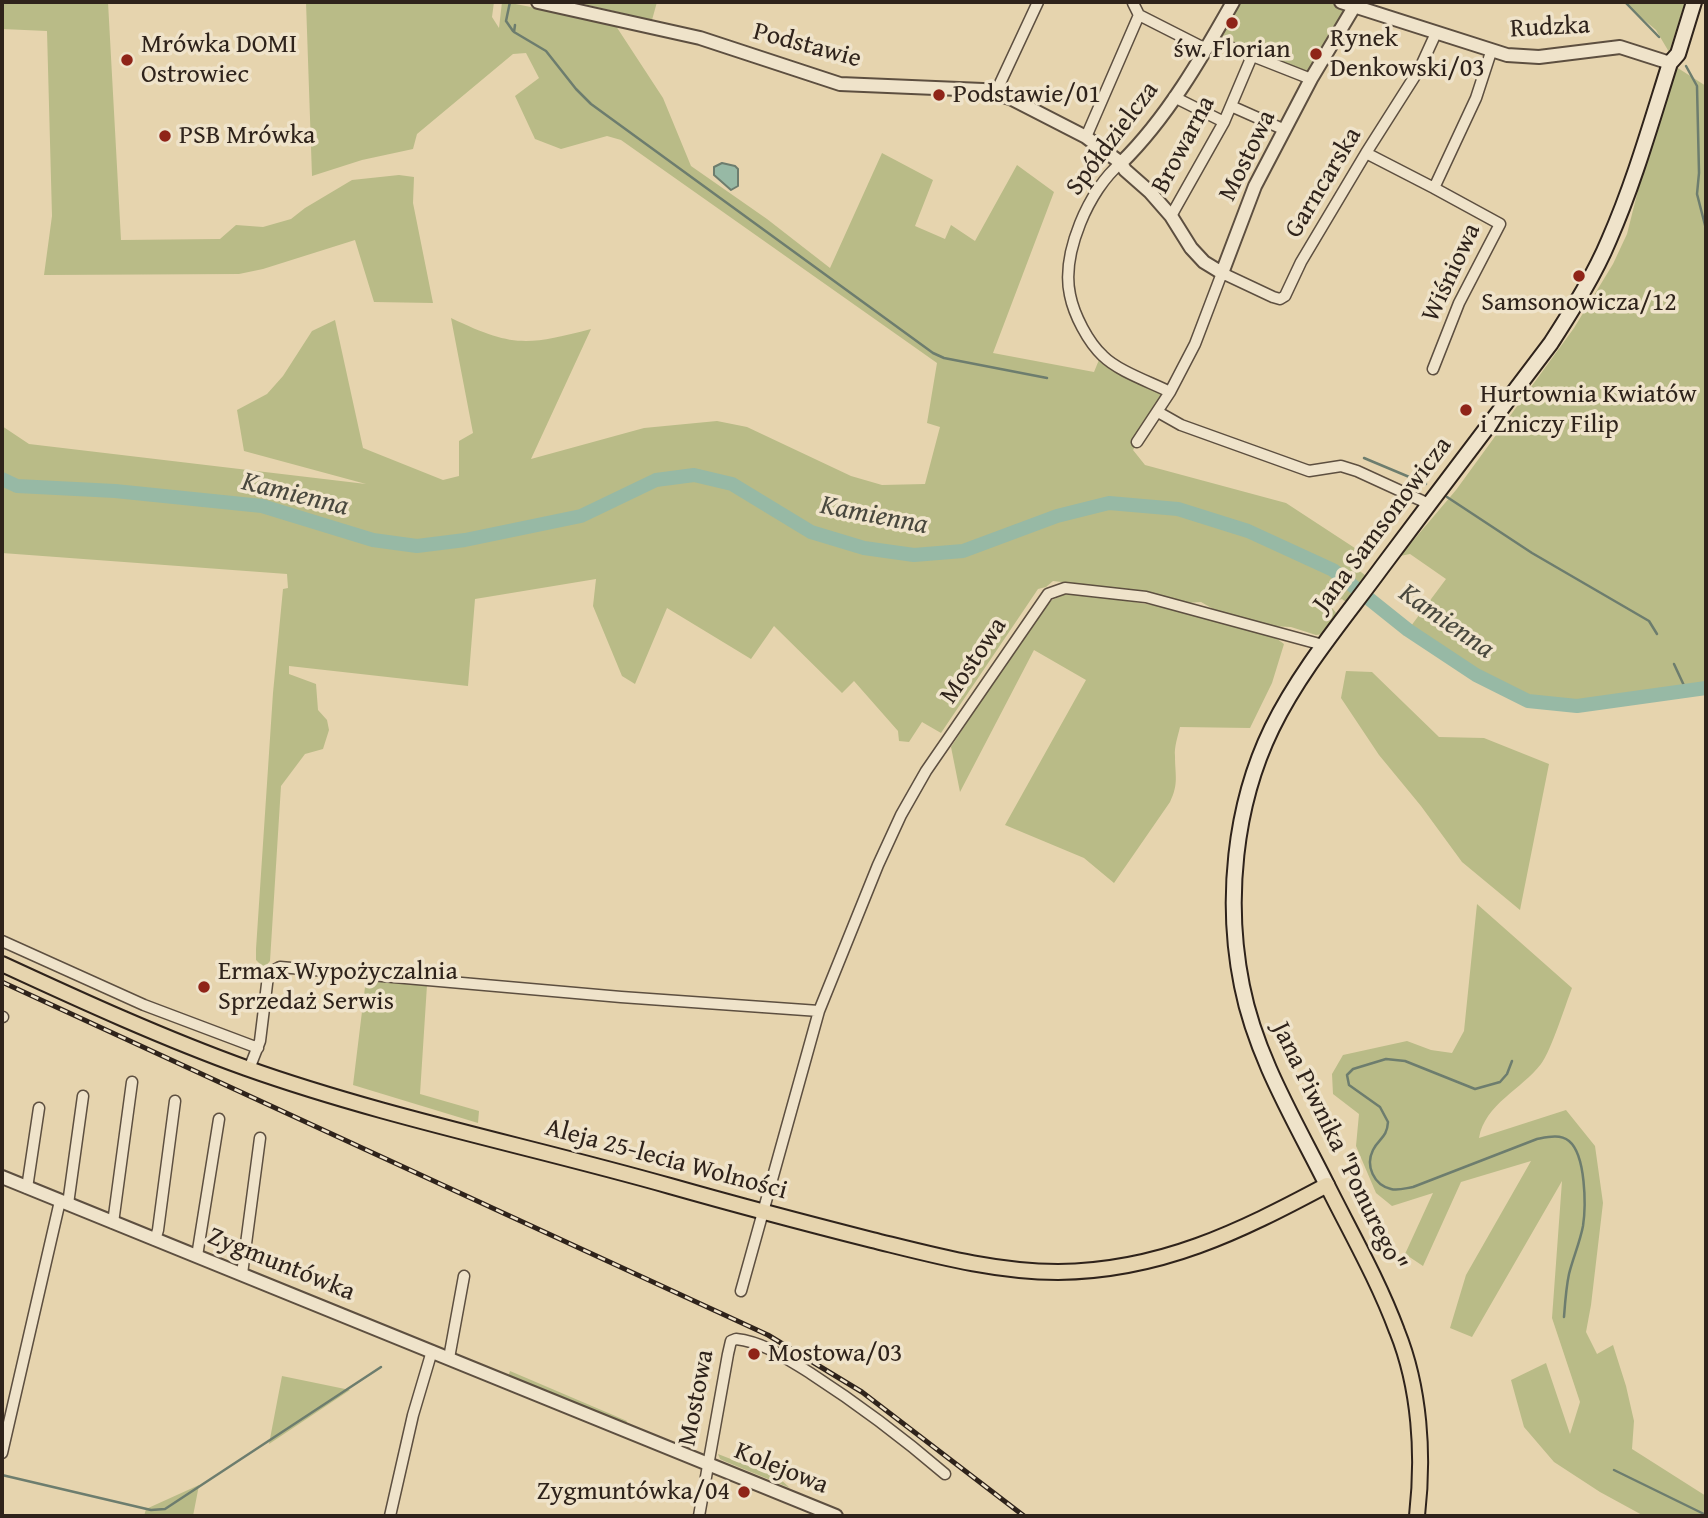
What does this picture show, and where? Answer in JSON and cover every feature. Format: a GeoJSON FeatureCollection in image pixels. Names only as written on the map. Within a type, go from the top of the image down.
{"type":"FeatureCollection","features":[{"type":"Feature","properties":{"kind":"main road","name":"Jana Samsonowicza"},"geometry":{"type":"LineString","coordinates":[[1670,63],[1669,52],[1685,2]]}},
{"type":"Feature","properties":{"kind":"main road","name":"Jana Samsonowicza"},"geometry":{"type":"LineString","coordinates":[[1323,645],[1551,343],[1582,292],[1608,243],[1621,211],[1670,63],[1678,54],[1694,2]]}},
{"type":"Feature","properties":{"kind":"main road","name":"Jana Piwnika \"Ponurego\""},"geometry":{"type":"LineString","coordinates":[[1323,645],[1272,728],[1245,805],[1236,860],[1234,906],[1237,957],[1253,1028],[1274,1081],[1398,1332],[1416,1405],[1420,1458],[1417,1516]]}},
{"type":"Feature","properties":{"kind":"main road","name":"Aleja 25-lecia Wolności"},"geometry":{"type":"LineString","coordinates":[[2,964],[125,1020],[249,1069],[356,1103],[762,1212],[993,1268],[1081,1271],[1120,1266],[1197,1248],[1262,1220],[1327,1185]]}},
{"type":"Feature","properties":{"kind":"street","name":"Podstawie"},"geometry":{"type":"LineString","coordinates":[[538,2],[700,38],[840,84],[996,92]]}},
{"type":"Feature","properties":{"kind":"street"},"geometry":{"type":"LineString","coordinates":[[996,92],[1038,2]]}},
{"type":"Feature","properties":{"kind":"street"},"geometry":{"type":"LineString","coordinates":[[1132,2],[1139,15],[1208,44],[1252,56],[1311,79]]}},
{"type":"Feature","properties":{"kind":"street","name":"Spółdzielcza"},"geometry":{"type":"LineString","coordinates":[[1170,392],[1101,355],[1094,346],[1070,297],[1073,247],[1083,216],[1099,188],[1113,169],[1136,148],[1174,97],[1233,2]]}},
{"type":"Feature","properties":{"kind":"street","name":"Rudzka"},"geometry":{"type":"LineString","coordinates":[[1341,2],[1491,52],[1519,58],[1620,47],[1670,63]]}},
{"type":"Feature","properties":{"kind":"street","name":"Mostowa"},"geometry":{"type":"LineString","coordinates":[[1137,442],[1170,392],[1195,344],[1255,186],[1311,79],[1354,7]]}},
{"type":"Feature","properties":{"kind":"street"},"geometry":{"type":"LineString","coordinates":[[1086,137],[1139,15]]}},
{"type":"Feature","properties":{"kind":"street","name":"Garncarska"},"geometry":{"type":"LineString","coordinates":[[1222,273],[1273,297],[1280,299],[1285,296],[1301,262],[1420,68],[1436,33]]}},
{"type":"Feature","properties":{"kind":"street"},"geometry":{"type":"LineString","coordinates":[[1434,188],[1476,98],[1491,52]]}},
{"type":"Feature","properties":{"kind":"street","name":"Browarna"},"geometry":{"type":"LineString","coordinates":[[1171,216],[1224,122],[1252,56]]}},
{"type":"Feature","properties":{"kind":"street","name":"Browarna"},"geometry":{"type":"LineString","coordinates":[[996,92],[1086,137],[1121,163],[1171,216],[1191,248],[1204,262],[1222,273]]}},
{"type":"Feature","properties":{"kind":"street"},"geometry":{"type":"LineString","coordinates":[[1174,97],[1224,122]]}},
{"type":"Feature","properties":{"kind":"street"},"geometry":{"type":"LineString","coordinates":[[1231,106],[1285,130]]}},
{"type":"Feature","properties":{"kind":"street","name":"Wiśniowa"},"geometry":{"type":"LineString","coordinates":[[1366,153],[1500,224],[1458,303],[1433,369]]}},
{"type":"Feature","properties":{"kind":"street"},"geometry":{"type":"LineString","coordinates":[[1158,412],[1181,425],[1309,471],[1341,466],[1357,471],[1429,505]]}},
{"type":"Feature","properties":{"kind":"street","name":"Mostowa"},"geometry":{"type":"LineString","coordinates":[[741,1291],[819,1011],[873,877],[914,792],[1048,594],[1065,588],[1146,597],[1323,645]]}},
{"type":"Feature","properties":{"kind":"street"},"geometry":{"type":"LineString","coordinates":[[2,940],[144,1005],[258,1048]]}},
{"type":"Feature","properties":{"kind":"street"},"geometry":{"type":"LineString","coordinates":[[249,1069],[258,1048],[268,976],[280,967],[621,998],[819,1011]]}},
{"type":"Feature","properties":{"kind":"street"},"geometry":{"type":"LineString","coordinates":[[113,1223],[132,1082]]}},
{"type":"Feature","properties":{"kind":"street"},"geometry":{"type":"LineString","coordinates":[[2,1453],[64,1203],[72,1191],[83,1096]]}},
{"type":"Feature","properties":{"kind":"street"},"geometry":{"type":"LineString","coordinates":[[155,1240],[175,1101]]}},
{"type":"Feature","properties":{"kind":"street"},"geometry":{"type":"LineString","coordinates":[[27,1188],[39,1108]]}},
{"type":"Feature","properties":{"kind":"street"},"geometry":{"type":"LineString","coordinates":[[197,1256],[219,1119]]}},
{"type":"Feature","properties":{"kind":"street"},"geometry":{"type":"LineString","coordinates":[[242,1274],[260,1138]]}},
{"type":"Feature","properties":{"kind":"street","name":"Zygmuntówka"},"geometry":{"type":"LineString","coordinates":[[2,1177],[708,1464]]}},
{"type":"Feature","properties":{"kind":"street"},"geometry":{"type":"LineString","coordinates":[[449,1358],[464,1276]]}},
{"type":"Feature","properties":{"kind":"street","name":"Mostowa"},"geometry":{"type":"LineString","coordinates":[[699,1516],[731,1340],[744,1339],[770,1349],[825,1382],[883,1422],[945,1474]]}},
{"type":"Feature","properties":{"kind":"street"},"geometry":{"type":"LineString","coordinates":[[390,1516],[413,1415],[432,1351]]}},
{"type":"Feature","properties":{"kind":"street","name":"Kolejowa"},"geometry":{"type":"LineString","coordinates":[[708,1464],[836,1516]]}},
{"type":"Feature","properties":{"kind":"shaded area"},"geometry":{"type":"Polygon","coordinates":[[[2,2],[108,2],[121,240],[220,239],[236,225],[263,227],[291,219],[352,180],[399,175],[414,177],[413,203],[433,303],[374,302],[355,240],[239,274],[44,275],[52,216],[47,31],[2,29],[2,2]]]}},
{"type":"Feature","properties":{"kind":"shaded area"},"geometry":{"type":"Polygon","coordinates":[[[306,2],[494,2],[492,17],[499,28],[502,2],[505,2],[614,23],[663,98],[691,166],[767,219],[830,268],[882,153],[933,180],[915,226],[945,239],[951,225],[975,241],[1017,165],[1054,192],[993,353],[1094,372],[1101,355],[1170,392],[1133,450],[1145,465],[1286,503],[1367,556],[1357,569],[1366,576],[1346,602],[1342,599],[1328,603],[1337,614],[1323,634],[1316,635],[1291,627],[1270,626],[1222,614],[1201,602],[1187,603],[1138,591],[1053,581],[1038,589],[941,733],[922,722],[909,742],[899,741],[898,731],[854,681],[842,693],[774,626],[751,659],[667,608],[635,684],[622,676],[593,606],[596,579],[475,599],[468,686],[289,666],[289,674],[316,684],[318,710],[327,720],[329,730],[323,749],[305,754],[281,786],[270,961],[264,968],[256,960],[256,949],[273,693],[283,589],[288,588],[287,574],[2,553],[2,426],[29,444],[366,484],[244,451],[237,410],[267,394],[283,376],[312,331],[335,320],[363,448],[443,480],[459,476],[459,441],[473,433],[451,318],[489,334],[520,341],[550,339],[591,329],[531,459],[644,428],[717,421],[747,427],[851,476],[882,485],[925,484],[940,427],[927,423],[937,363],[621,140],[607,136],[561,149],[535,139],[515,96],[539,78],[526,53],[513,54],[417,134],[413,149],[362,160],[312,176],[306,2]]]}},
{"type":"Feature","properties":{"kind":"shaded area"},"geometry":{"type":"Polygon","coordinates":[[[575,2],[657,2],[652,20],[575,2]]]}},
{"type":"Feature","properties":{"kind":"shaded area"},"geometry":{"type":"Polygon","coordinates":[[[1233,2],[1341,2],[1354,7],[1311,79],[1212,40],[1233,2]]]}},
{"type":"Feature","properties":{"kind":"shaded area"},"geometry":{"type":"Polygon","coordinates":[[[1623,2],[1685,2],[1669,52],[1656,30],[1623,2]]]}},
{"type":"Feature","properties":{"kind":"shaded area"},"geometry":{"type":"Polygon","coordinates":[[[1670,63],[1706,86],[1706,688],[1577,706],[1528,701],[1476,675],[1408,630],[1446,579],[1410,554],[1400,556],[1456,490],[1574,328],[1613,264],[1627,234],[1670,63]]]}},
{"type":"Feature","properties":{"kind":"shaded area"},"geometry":{"type":"Polygon","coordinates":[[[722,163],[738,169],[738,186],[731,190],[714,175],[714,167],[722,163]]]}},
{"type":"Feature","properties":{"kind":"shaded area"},"geometry":{"type":"Polygon","coordinates":[[[1070,592],[1159,606],[1276,638],[1284,644],[1272,683],[1250,728],[1180,727],[1175,749],[1176,779],[1173,795],[1114,883],[1084,858],[1005,825],[1086,680],[1034,650],[960,792],[951,747],[1042,608],[1070,592]]]}},
{"type":"Feature","properties":{"kind":"shaded area"},"geometry":{"type":"Polygon","coordinates":[[[1346,671],[1372,672],[1439,737],[1484,738],[1549,764],[1520,910],[1462,862],[1379,755],[1341,698],[1346,671]]]}},
{"type":"Feature","properties":{"kind":"shaded area"},"geometry":{"type":"Polygon","coordinates":[[[1477,904],[1572,988],[1545,1058],[1533,1073],[1496,1106],[1479,1138],[1566,1110],[1595,1146],[1603,1203],[1586,1332],[1597,1354],[1613,1345],[1634,1421],[1632,1449],[1706,1496],[1706,1516],[1644,1516],[1554,1462],[1524,1427],[1511,1380],[1546,1363],[1570,1434],[1580,1402],[1552,1318],[1562,1181],[1472,1337],[1450,1328],[1466,1275],[1531,1161],[1461,1182],[1423,1266],[1405,1254],[1433,1193],[1392,1206],[1376,1193],[1356,1146],[1359,1114],[1333,1094],[1332,1074],[1343,1055],[1407,1041],[1431,1050],[1452,1053],[1464,1031],[1477,904]]]}},
{"type":"Feature","properties":{"kind":"shaded area"},"geometry":{"type":"Polygon","coordinates":[[[366,979],[427,985],[420,1094],[479,1111],[478,1123],[353,1085],[366,979]]]}},
{"type":"Feature","properties":{"kind":"shaded area"},"geometry":{"type":"Polygon","coordinates":[[[510,1371],[627,1421],[625,1425],[508,1377],[510,1371]]]}},
{"type":"Feature","properties":{"kind":"shaded area"},"geometry":{"type":"Polygon","coordinates":[[[282,1376],[350,1390],[269,1444],[282,1376]]]}},
{"type":"Feature","properties":{"kind":"shaded area"},"geometry":{"type":"Polygon","coordinates":[[[718,1454],[779,1478],[790,1488],[724,1461],[718,1454]]]}},
{"type":"Feature","properties":{"kind":"shaded area"},"geometry":{"type":"Polygon","coordinates":[[[199,1485],[193,1516],[144,1516],[146,1509],[199,1485]]]}},
{"type":"Feature","properties":{"kind":"waterway"},"geometry":{"type":"LineString","coordinates":[[510,2],[506,21],[513,31]]}},
{"type":"Feature","properties":{"kind":"waterway"},"geometry":{"type":"LineString","coordinates":[[1625,2],[1659,37]]}},
{"type":"Feature","properties":{"kind":"waterway"},"geometry":{"type":"LineString","coordinates":[[515,25],[514,32],[546,51],[591,104],[933,353],[944,358],[1047,378]]}},
{"type":"Feature","properties":{"kind":"waterway"},"geometry":{"type":"LineString","coordinates":[[1686,66],[1697,86],[1697,194],[1706,229]]}},
{"type":"Feature","properties":{"kind":"waterway"},"geometry":{"type":"LineString","coordinates":[[1364,458],[1426,484]]}},
{"type":"Feature","properties":{"kind":"waterway","name":"Kamienna"},"geometry":{"type":"LineString","coordinates":[[2,479],[17,486],[115,491],[262,506],[373,540],[417,546],[465,540],[581,516],[656,480],[694,475],[732,484],[811,532],[864,548],[914,555],[963,551],[1057,516],[1109,503],[1178,509],[1248,531],[1333,570],[1408,630],[1476,675],[1528,701],[1577,706],[1706,688]]}},
{"type":"Feature","properties":{"kind":"waterway"},"geometry":{"type":"LineString","coordinates":[[1447,497],[1532,553],[1649,621],[1657,634]]}},
{"type":"Feature","properties":{"kind":"waterway"},"geometry":{"type":"LineString","coordinates":[[1674,664],[1687,692]]}},
{"type":"Feature","properties":{"kind":"waterway"},"geometry":{"type":"LineString","coordinates":[[1512,1061],[1507,1074],[1500,1082],[1475,1089],[1405,1061],[1386,1059],[1353,1069],[1347,1075],[1349,1085],[1380,1107],[1388,1122],[1384,1135],[1373,1150],[1370,1162],[1376,1179],[1391,1189],[1413,1187],[1537,1139],[1558,1137],[1569,1141],[1575,1148],[1582,1169],[1584,1217],[1568,1279],[1564,1317]]}},
{"type":"Feature","properties":{"kind":"waterway"},"geometry":{"type":"LineString","coordinates":[[2,1475],[151,1510],[165,1509],[381,1367]]}},
{"type":"Feature","properties":{"kind":"waterway"},"geometry":{"type":"LineString","coordinates":[[1614,1470],[1706,1515]]}},
{"type":"Feature","properties":{"kind":"railway"},"geometry":{"type":"LineString","coordinates":[[2,982],[768,1335],[862,1392],[1024,1516]]}},
{"type":"Feature","properties":{"kind":"place","name":"św. Florian"},"geometry":{"type":"Point","coordinates":[1232,23]}},
{"type":"Feature","properties":{"kind":"place","name":"Rynek Denkowski/03"},"geometry":{"type":"Point","coordinates":[1316,54]}},
{"type":"Feature","properties":{"kind":"place","name":"Mrówka DOMI Ostrowiec"},"geometry":{"type":"Point","coordinates":[127,60]}},
{"type":"Feature","properties":{"kind":"place","name":"Podstawie/01"},"geometry":{"type":"Point","coordinates":[939,95]}},
{"type":"Feature","properties":{"kind":"place","name":"PSB Mrówka"},"geometry":{"type":"Point","coordinates":[165,136]}},
{"type":"Feature","properties":{"kind":"place","name":"Samsonowicza/12"},"geometry":{"type":"Point","coordinates":[1579,276]}},
{"type":"Feature","properties":{"kind":"place","name":"Hurtownia Kwiatów i Zniczy Filip"},"geometry":{"type":"Point","coordinates":[1466,410]}},
{"type":"Feature","properties":{"kind":"place","name":"Ermax Wypożyczalnia Sprzedaż Serwis"},"geometry":{"type":"Point","coordinates":[204,987]}},
{"type":"Feature","properties":{"kind":"place","name":"Mostowa/03"},"geometry":{"type":"Point","coordinates":[754,1354]}},
{"type":"Feature","properties":{"kind":"place","name":"Zygmuntówka/04"},"geometry":{"type":"Point","coordinates":[744,1492]}}]}
